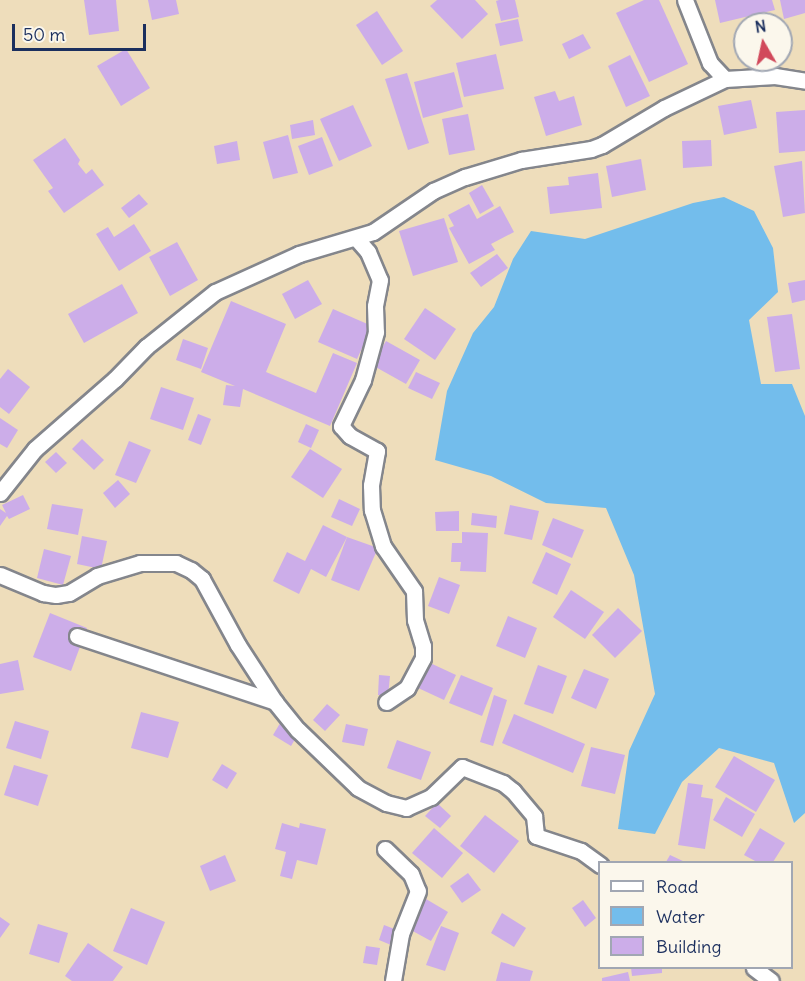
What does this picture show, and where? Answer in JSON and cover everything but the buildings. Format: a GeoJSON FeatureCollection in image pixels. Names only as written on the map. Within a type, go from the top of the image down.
{"type":"FeatureCollection","features":[{"type":"Feature","properties":{"kind":"street"},"geometry":{"type":"LineString","coordinates":[[685,0],[710,63],[725,79]]}},
{"type":"Feature","properties":{"kind":"street"},"geometry":{"type":"LineString","coordinates":[[0,493],[35,449],[115,379],[146,347],[215,292],[299,254],[373,232],[434,191],[465,177],[521,160],[596,147],[664,108],[725,79],[775,76],[805,81]]}},
{"type":"Feature","properties":{"kind":"street"},"geometry":{"type":"LineString","coordinates":[[368,252],[373,232]]}},
{"type":"Feature","properties":{"kind":"street"},"geometry":{"type":"LineString","coordinates":[[356,238],[368,252],[380,280],[375,306],[376,332],[363,380],[341,426],[350,436],[377,451],[371,485],[372,510],[383,546],[414,591],[415,620],[423,646],[423,658],[407,688],[386,702]]}},
{"type":"Feature","properties":{"kind":"street"},"geometry":{"type":"LineString","coordinates":[[0,575],[43,593],[56,595],[69,592],[97,576],[140,563],[161,561],[183,566],[201,579],[238,645],[275,702],[298,730],[358,788],[386,803],[406,808],[431,797],[462,767],[503,783],[513,791],[534,816],[536,836],[581,851],[598,864]]}},
{"type":"Feature","properties":{"kind":"street"},"geometry":{"type":"LineString","coordinates":[[77,636],[275,702]]}},
{"type":"Feature","properties":{"kind":"street"},"geometry":{"type":"LineString","coordinates":[[385,849],[411,874],[418,891],[401,934],[393,981]]}},
{"type":"Feature","properties":{"kind":"street"},"geometry":{"type":"LineString","coordinates":[[755,969],[771,981]]}},
{"type":"Feature","properties":{"kind":"water"},"geometry":{"type":"Polygon","coordinates":[[[724,197],[754,211],[773,248],[778,292],[749,320],[761,384],[792,384],[805,416],[805,813],[794,823],[774,763],[719,748],[682,782],[655,834],[618,829],[629,751],[655,694],[634,575],[606,508],[546,503],[491,476],[435,460],[447,391],[473,333],[494,307],[513,259],[531,231],[585,239],[693,203],[724,197]]]}}]}
